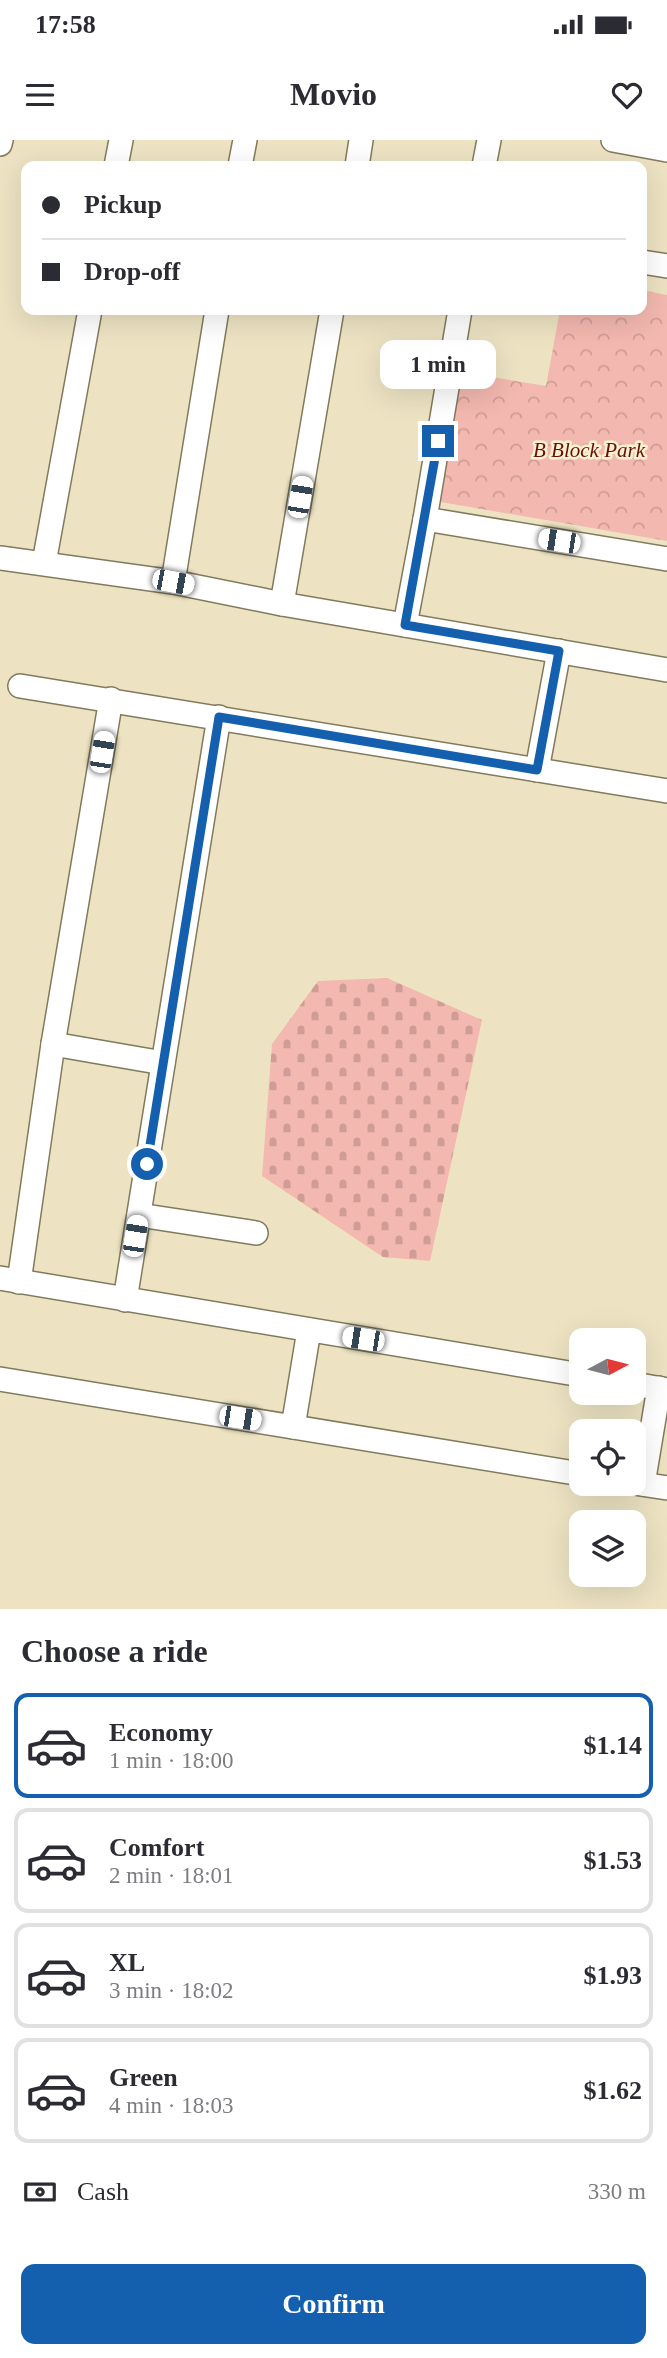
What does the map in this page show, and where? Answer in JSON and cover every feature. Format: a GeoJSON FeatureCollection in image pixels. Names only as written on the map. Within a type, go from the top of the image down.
{"type":"FeatureCollection","features":[{"type":"Feature","properties":{"kind":"street"},"geometry":{"type":"LineString","coordinates":[[117,161],[121,140]]}},
{"type":"Feature","properties":{"kind":"street"},"geometry":{"type":"LineString","coordinates":[[241,161],[244,140]]}},
{"type":"Feature","properties":{"kind":"street"},"geometry":{"type":"LineString","coordinates":[[357,161],[361,140]]}},
{"type":"Feature","properties":{"kind":"street"},"geometry":{"type":"LineString","coordinates":[[485,161],[489,140]]}},
{"type":"Feature","properties":{"kind":"street"},"geometry":{"type":"LineString","coordinates":[[612,140],[667,150]]}},
{"type":"Feature","properties":{"kind":"street"},"geometry":{"type":"LineString","coordinates":[[647,263],[667,266]]}},
{"type":"Feature","properties":{"kind":"street"},"geometry":{"type":"LineString","coordinates":[[44,563],[89,315]]}},
{"type":"Feature","properties":{"kind":"street"},"geometry":{"type":"LineString","coordinates":[[173,582],[216,315]]}},
{"type":"Feature","properties":{"kind":"street"},"geometry":{"type":"LineString","coordinates":[[282,604],[331,315]]}},
{"type":"Feature","properties":{"kind":"street"},"geometry":{"type":"LineString","coordinates":[[405,625],[459,315]]}},
{"type":"Feature","properties":{"kind":"street"},"geometry":{"type":"LineString","coordinates":[[425,519],[667,559]]}},
{"type":"Feature","properties":{"kind":"street"},"geometry":{"type":"LineString","coordinates":[[0,558],[173,582],[282,604],[667,670]]}},
{"type":"Feature","properties":{"kind":"street"},"geometry":{"type":"LineString","coordinates":[[537,770],[559,651]]}},
{"type":"Feature","properties":{"kind":"street"},"geometry":{"type":"LineString","coordinates":[[20,686],[667,791]]}},
{"type":"Feature","properties":{"kind":"street"},"geometry":{"type":"LineString","coordinates":[[111,699],[53,1044],[9,1280],[569,1373]]}},
{"type":"Feature","properties":{"kind":"street"},"geometry":{"type":"LineString","coordinates":[[125,1300],[219,717]]}},
{"type":"Feature","properties":{"kind":"street"},"geometry":{"type":"LineString","coordinates":[[53,1044],[163,1063]]}},
{"type":"Feature","properties":{"kind":"street"},"geometry":{"type":"LineString","coordinates":[[139,1215],[256,1233]]}},
{"type":"Feature","properties":{"kind":"street"},"geometry":{"type":"LineString","coordinates":[[293,1427],[309,1330]]}},
{"type":"Feature","properties":{"kind":"street"},"geometry":{"type":"LineString","coordinates":[[0,1379],[569,1472]]}},
{"type":"Feature","properties":{"kind":"street"},"geometry":{"type":"LineString","coordinates":[[646,1453],[663,1389]]}},
{"type":"Feature","properties":{"kind":"street"},"geometry":{"type":"LineString","coordinates":[[646,1484],[667,1488]]}},
{"type":"Feature","properties":{"kind":"green space","name":"B Block Park"},"geometry":{"type":"Polygon","coordinates":[[[647,291],[667,295],[667,541],[435,501],[455,371],[546,386],[559,315],[647,315],[647,291]]]}},
{"type":"Feature","properties":{"kind":"green space"},"geometry":{"type":"Polygon","coordinates":[[[387,978],[482,1020],[430,1261],[383,1257],[262,1176],[272,1044],[318,981],[387,978]]]}},
{"type":"Feature","properties":{"kind":"route"},"geometry":{"type":"LineString","coordinates":[[147,1164],[219,717],[537,770],[559,651],[405,625],[438,441]]}}]}
